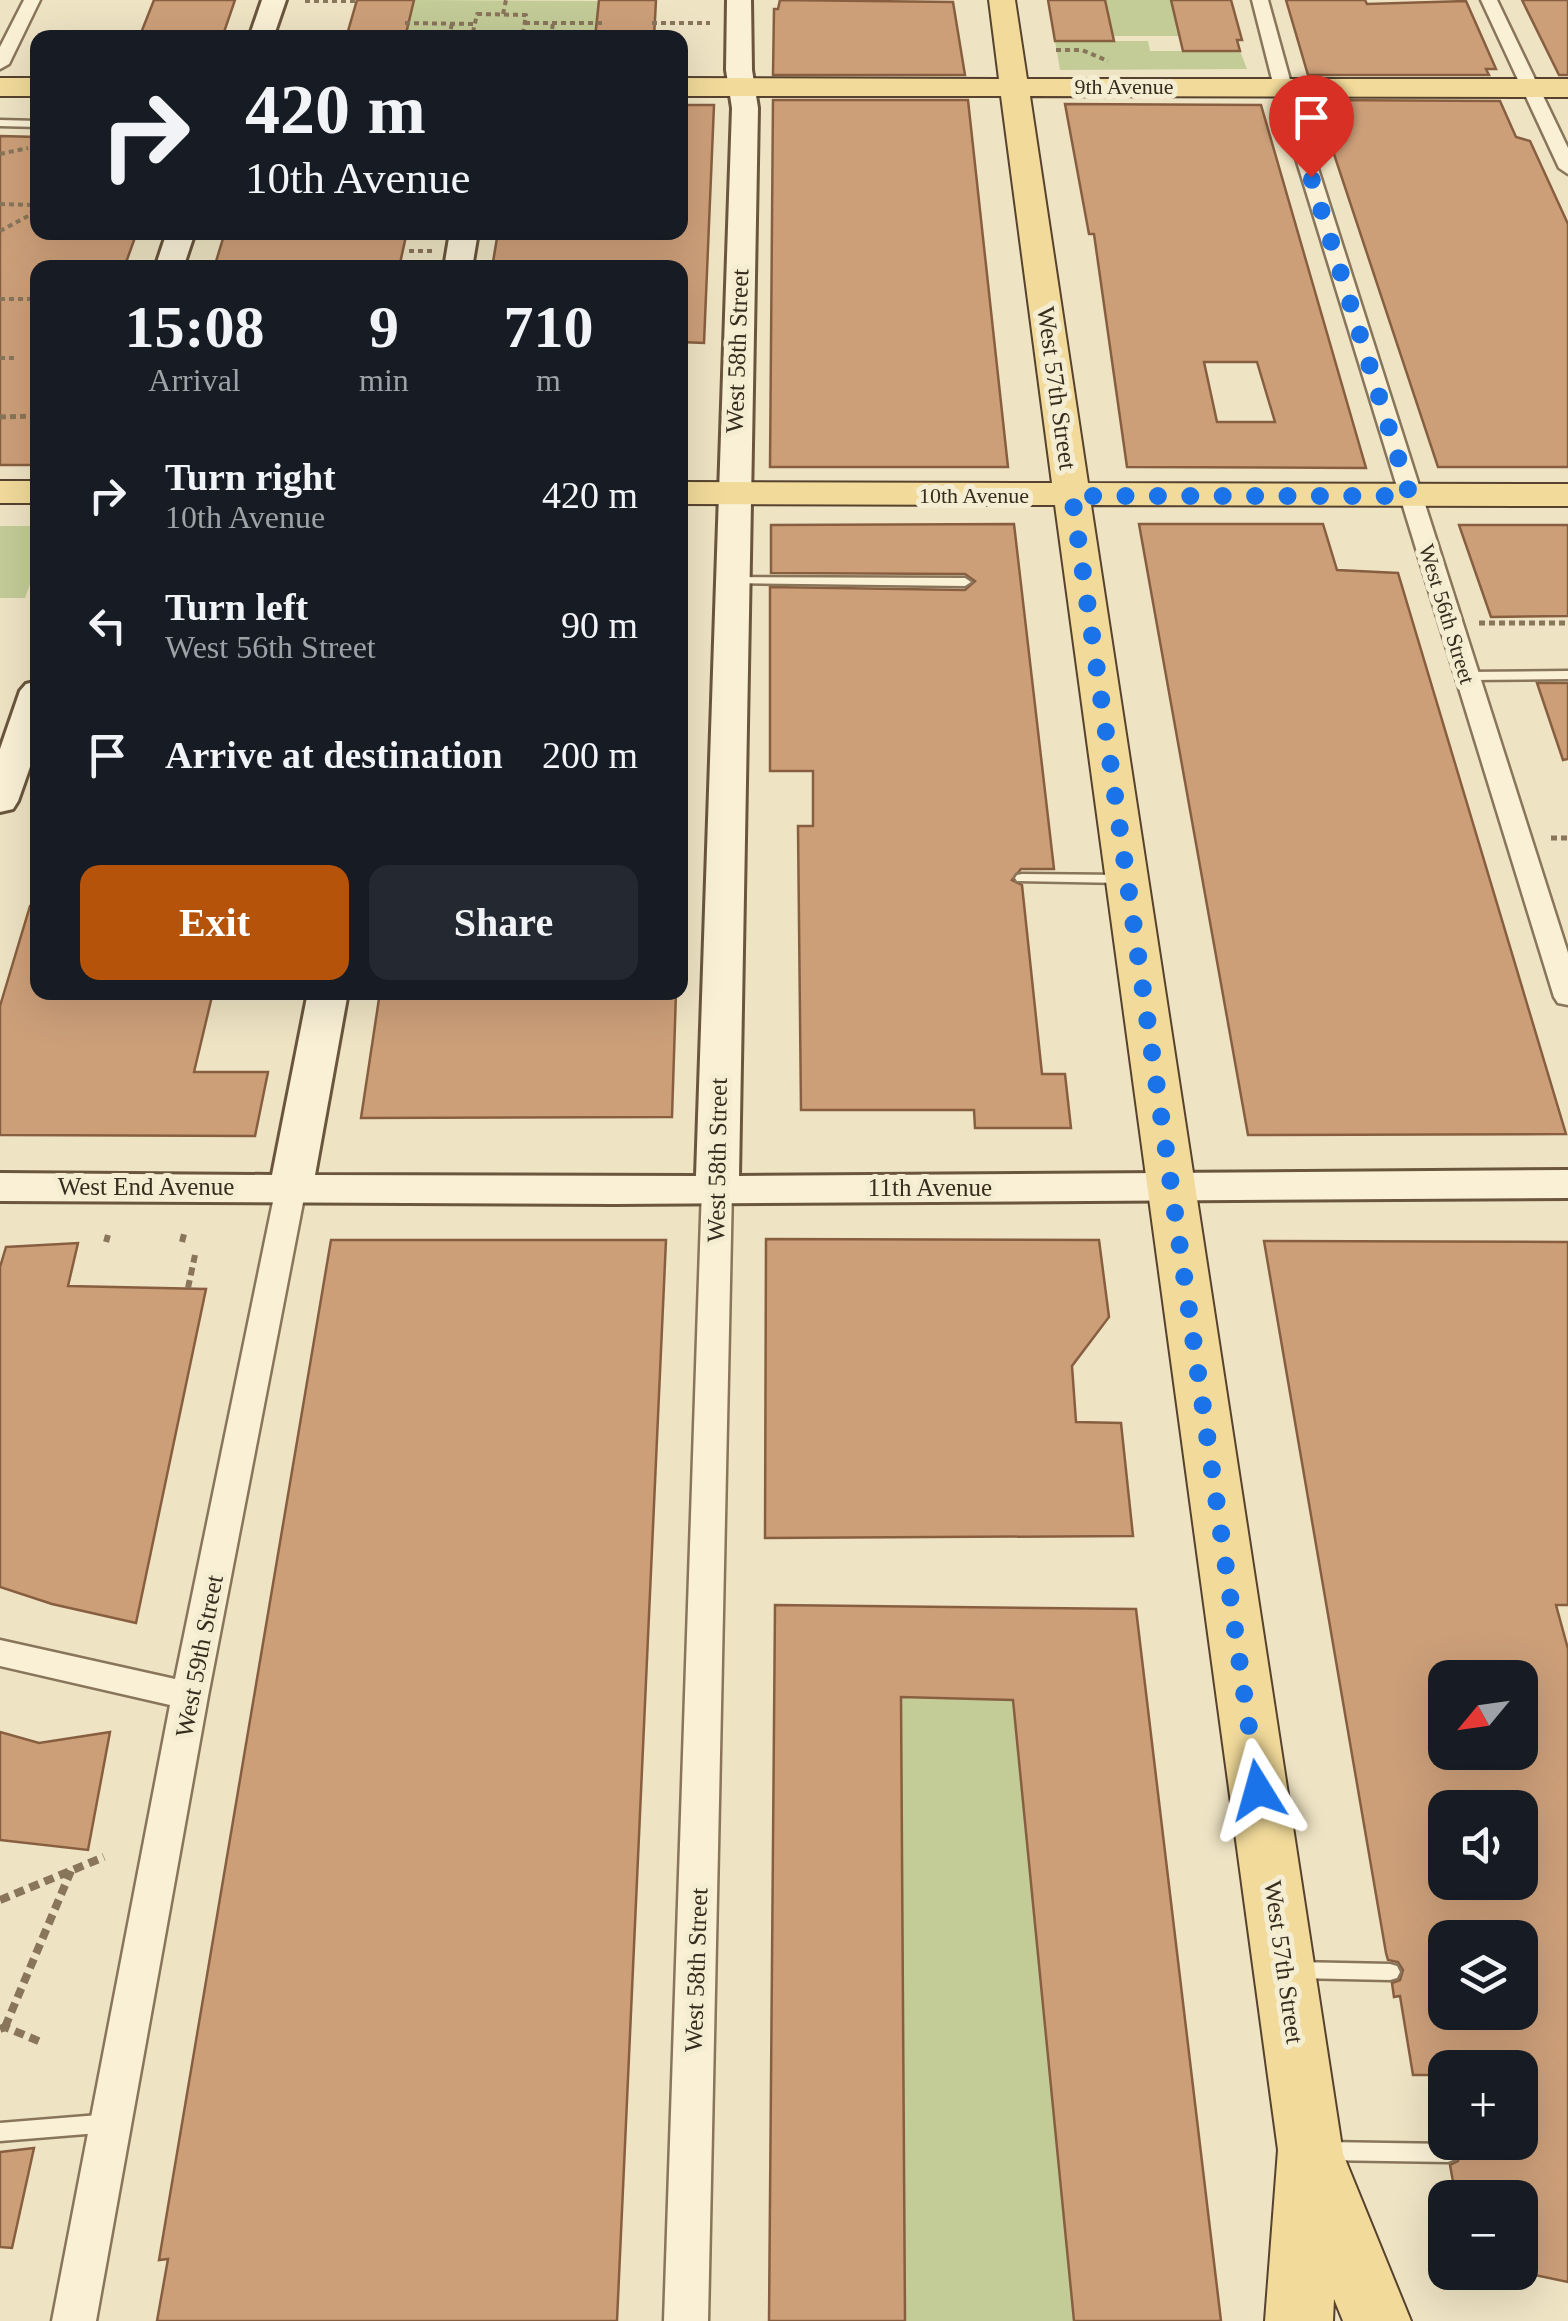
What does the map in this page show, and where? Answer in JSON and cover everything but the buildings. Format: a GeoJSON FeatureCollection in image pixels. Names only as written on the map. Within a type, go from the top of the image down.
{"type":"FeatureCollection","features":[{"type":"Feature","properties":{"kind":"main road","name":"West 57th Street"},"geometry":{"type":"LineString","coordinates":[[1002,0],[1169,1186],[1311,2150],[1299,2321]]}},
{"type":"Feature","properties":{"kind":"main road","name":"9th Avenue"},"geometry":{"type":"LineString","coordinates":[[688,86],[1568,88]]}},
{"type":"Feature","properties":{"kind":"main road"},"geometry":{"type":"LineString","coordinates":[[0,88],[30,88]]}},
{"type":"Feature","properties":{"kind":"main road"},"geometry":{"type":"LineString","coordinates":[[0,492],[30,492]]}},
{"type":"Feature","properties":{"kind":"main road","name":"10th Avenue"},"geometry":{"type":"LineString","coordinates":[[688,493],[1568,495]]}},
{"type":"Feature","properties":{"kind":"main road"},"geometry":{"type":"LineString","coordinates":[[1311,2150],[1377,2321]]}},
{"type":"Feature","properties":{"kind":"street"},"geometry":{"type":"LineString","coordinates":[[0,64],[32,0]]}},
{"type":"Feature","properties":{"kind":"street"},"geometry":{"type":"LineString","coordinates":[[264,30],[274,0]]}},
{"type":"Feature","properties":{"kind":"street","name":"West 58th Street"},"geometry":{"type":"LineString","coordinates":[[686,2321],[745,108],[739,0]]}},
{"type":"Feature","properties":{"kind":"street","name":"West 56th Street"},"geometry":{"type":"LineString","coordinates":[[1260,0],[1283,86],[1568,997]]}},
{"type":"Feature","properties":{"kind":"street"},"geometry":{"type":"LineString","coordinates":[[1489,0],[1568,168]]}},
{"type":"Feature","properties":{"kind":"street"},"geometry":{"type":"LineString","coordinates":[[0,801],[30,713]]}},
{"type":"Feature","properties":{"kind":"street","name":"West 59th Street"},"geometry":{"type":"LineString","coordinates":[[74,2321],[190,1696],[327,1000]]}},
{"type":"Feature","properties":{"kind":"street","name":"11th Avenue"},"geometry":{"type":"LineString","coordinates":[[292,1187],[1568,1184]]}},
{"type":"Feature","properties":{"kind":"street","name":"West End Avenue"},"geometry":{"type":"LineString","coordinates":[[0,1186],[292,1187]]}},
{"type":"Feature","properties":{"kind":"street"},"geometry":{"type":"LineString","coordinates":[[0,1653],[190,1696]]}},
{"type":"Feature","properties":{"kind":"lane"},"geometry":{"type":"LineString","coordinates":[[0,124],[30,124]]}},
{"type":"Feature","properties":{"kind":"lane"},"geometry":{"type":"LineString","coordinates":[[731,581],[965,582]]}},
{"type":"Feature","properties":{"kind":"lane"},"geometry":{"type":"LineString","coordinates":[[1467,676],[1568,676]]}},
{"type":"Feature","properties":{"kind":"lane"},"geometry":{"type":"LineString","coordinates":[[1022,878],[1126,879]]}},
{"type":"Feature","properties":{"kind":"lane"},"geometry":{"type":"LineString","coordinates":[[1286,1970],[1390,1972]]}},
{"type":"Feature","properties":{"kind":"lane"},"geometry":{"type":"LineString","coordinates":[[0,2132],[111,2123]]}},
{"type":"Feature","properties":{"kind":"lane"},"geometry":{"type":"LineString","coordinates":[[1311,2150],[1428,2153]]}},
{"type":"Feature","properties":{"kind":"path"},"geometry":{"type":"LineString","coordinates":[[503,14],[506,0]]}},
{"type":"Feature","properties":{"kind":"path"},"geometry":{"type":"LineString","coordinates":[[305,1],[356,2]]}},
{"type":"Feature","properties":{"kind":"path"},"geometry":{"type":"LineString","coordinates":[[474,30],[477,14],[526,14],[523,30]]}},
{"type":"Feature","properties":{"kind":"path"},"geometry":{"type":"LineString","coordinates":[[405,23],[475,24]]}},
{"type":"Feature","properties":{"kind":"path"},"geometry":{"type":"LineString","coordinates":[[524,23],[602,23]]}},
{"type":"Feature","properties":{"kind":"path"},"geometry":{"type":"LineString","coordinates":[[552,30],[553,23]]}},
{"type":"Feature","properties":{"kind":"path"},"geometry":{"type":"LineString","coordinates":[[652,23],[686,23]]}},
{"type":"Feature","properties":{"kind":"path"},"geometry":{"type":"LineString","coordinates":[[451,30],[452,24]]}},
{"type":"Feature","properties":{"kind":"path"},"geometry":{"type":"LineString","coordinates":[[0,154],[30,149]]}},
{"type":"Feature","properties":{"kind":"path"},"geometry":{"type":"LineString","coordinates":[[0,204],[30,202]]}},
{"type":"Feature","properties":{"kind":"path"},"geometry":{"type":"LineString","coordinates":[[0,231],[30,215]]}},
{"type":"Feature","properties":{"kind":"path"},"geometry":{"type":"LineString","coordinates":[[409,251],[433,251]]}},
{"type":"Feature","properties":{"kind":"path"},"geometry":{"type":"LineString","coordinates":[[0,299],[30,299]]}},
{"type":"Feature","properties":{"kind":"path"},"geometry":{"type":"LineString","coordinates":[[0,358],[16,358]]}},
{"type":"Feature","properties":{"kind":"path"},"geometry":{"type":"LineString","coordinates":[[0,417],[30,416]]}},
{"type":"Feature","properties":{"kind":"path"},"geometry":{"type":"LineString","coordinates":[[1491,624],[1568,622]]}},
{"type":"Feature","properties":{"kind":"path"},"geometry":{"type":"LineString","coordinates":[[1551,838],[1568,838]]}},
{"type":"Feature","properties":{"kind":"path"},"geometry":{"type":"LineString","coordinates":[[188,1288],[195,1255]]}},
{"type":"Feature","properties":{"kind":"path"},"geometry":{"type":"LineString","coordinates":[[0,1900],[104,1857]]}},
{"type":"Feature","properties":{"kind":"path"},"geometry":{"type":"LineString","coordinates":[[41,2042],[2,2028],[71,1871]]}},
{"type":"Feature","properties":{"kind":"green space"},"geometry":{"type":"Polygon","coordinates":[[[414,0],[599,1],[596,30],[407,30],[414,0]]]}},
{"type":"Feature","properties":{"kind":"green space"},"geometry":{"type":"Polygon","coordinates":[[[1105,0],[1171,0],[1183,36],[1113,36],[1105,0]]]}},
{"type":"Feature","properties":{"kind":"green space"},"geometry":{"type":"Polygon","coordinates":[[[1055,41],[1148,41],[1150,51],[1240,51],[1247,69],[1060,70],[1055,41]]]}},
{"type":"Feature","properties":{"kind":"green space"},"geometry":{"type":"Polygon","coordinates":[[[0,526],[30,526],[30,584],[25,598],[0,598],[0,526]]]}},
{"type":"Feature","properties":{"kind":"green space"},"geometry":{"type":"Polygon","coordinates":[[[901,1697],[1013,1700],[1074,2321],[905,2321],[901,1697]]]}},
{"type":"Feature","properties":{"kind":"route"},"geometry":{"type":"LineString","coordinates":[[1258,1790],[1072,496],[1410,496],[1311,177]]}}]}
